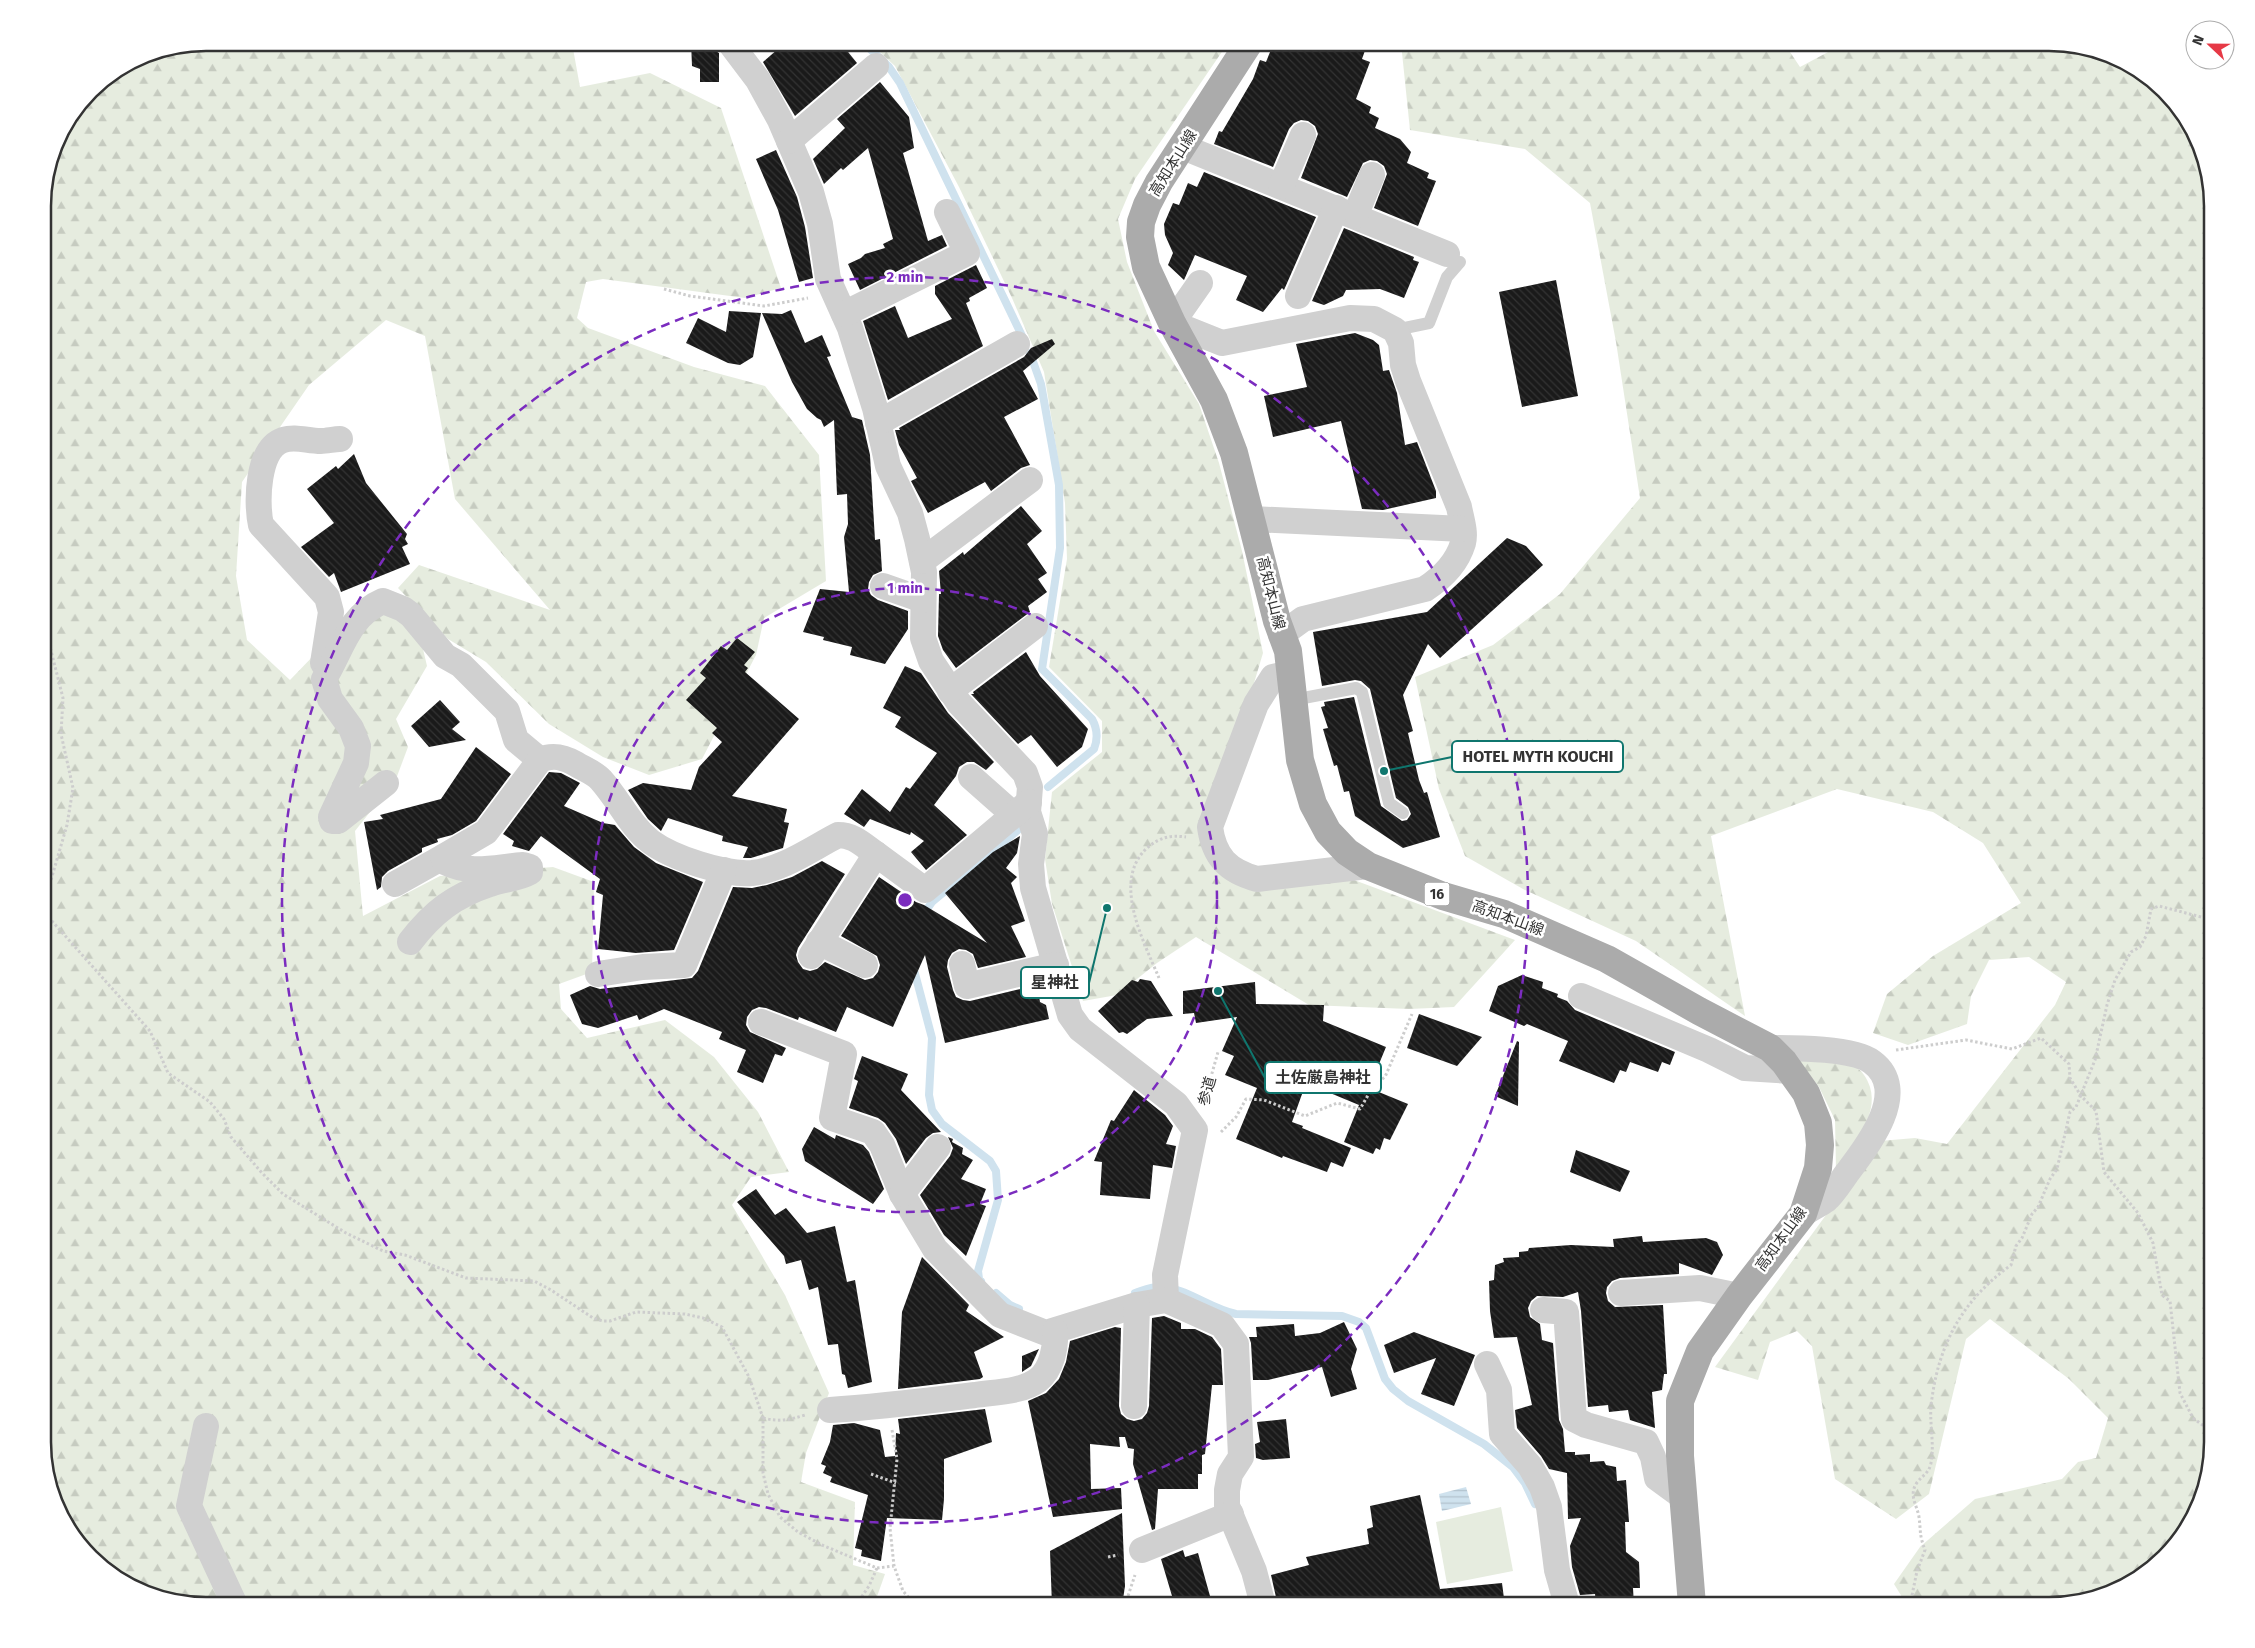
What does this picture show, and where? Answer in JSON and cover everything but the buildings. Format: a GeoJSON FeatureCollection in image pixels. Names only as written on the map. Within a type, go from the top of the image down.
{"type":"FeatureCollection","features":[{"type":"Feature","properties":{"kind":"main road","name":"高知本山線"},"geometry":{"type":"LineString","coordinates":[[1243,51],[1159,182],[1147,205],[1141,222],[1140,237],[1152,282],[1214,400],[1224,424],[1252,519],[1281,635],[1288,651],[1300,760],[1313,804],[1328,832],[1347,852],[1368,866],[1444,896],[1504,914],[1607,959],[1699,1011],[1770,1048],[1806,1093],[1818,1123],[1820,1145],[1818,1168],[1803,1214],[1739,1296],[1700,1351],[1680,1401],[1678,1427],[1691,1597]]}},
{"type":"Feature","properties":{"kind":"street"},"geometry":{"type":"LineString","coordinates":[[395,884],[486,832],[540,760],[549,756],[564,758],[600,778],[639,830],[651,842],[667,852],[724,870],[750,873],[776,867],[838,835],[848,835],[855,838],[925,890],[1021,808],[1030,787],[1026,773],[987,734],[950,691],[931,661],[923,638],[922,561],[910,513],[888,466],[878,423],[838,303],[828,279],[820,224],[811,192],[789,141],[758,80],[737,52]]}},
{"type":"Feature","properties":{"kind":"street"},"geometry":{"type":"LineString","coordinates":[[789,141],[876,66]]}},
{"type":"Feature","properties":{"kind":"street"},"geometry":{"type":"LineString","coordinates":[[1281,186],[1303,135]]}},
{"type":"Feature","properties":{"kind":"street"},"geometry":{"type":"LineString","coordinates":[[1183,146],[1453,258]]}},
{"type":"Feature","properties":{"kind":"street"},"geometry":{"type":"LineString","coordinates":[[1298,296],[1346,212],[1372,175]]}},
{"type":"Feature","properties":{"kind":"street"},"geometry":{"type":"LineString","coordinates":[[838,303],[968,253],[947,212]]}},
{"type":"Feature","properties":{"kind":"street"},"geometry":{"type":"LineString","coordinates":[[1200,283],[1172,323],[1222,343],[1350,318],[1374,319],[1395,330],[1401,343],[1403,365],[1408,381],[1459,507],[1464,529],[1463,542],[1448,569],[1439,580],[1425,588],[1303,619],[1281,635]]}},
{"type":"Feature","properties":{"kind":"street"},"geometry":{"type":"LineString","coordinates":[[878,423],[1017,344]]}},
{"type":"Feature","properties":{"kind":"street"},"geometry":{"type":"LineString","coordinates":[[340,439],[320,441],[299,438],[282,440],[275,444],[268,452],[262,466],[259,515],[261,524],[327,597],[331,606],[323,657],[324,679],[330,699],[351,728],[358,746],[356,763],[331,817],[332,821],[338,821],[386,783]]}},
{"type":"Feature","properties":{"kind":"street"},"geometry":{"type":"LineString","coordinates":[[922,561],[1030,480]]}},
{"type":"Feature","properties":{"kind":"street"},"geometry":{"type":"LineString","coordinates":[[1252,519],[1464,529]]}},
{"type":"Feature","properties":{"kind":"street"},"geometry":{"type":"LineString","coordinates":[[883,586],[923,600]]}},
{"type":"Feature","properties":{"kind":"street"},"geometry":{"type":"LineString","coordinates":[[324,679],[348,631],[357,619],[364,611],[383,601],[390,603],[411,615],[445,656],[461,665],[508,711],[516,740],[540,760]]}},
{"type":"Feature","properties":{"kind":"street"},"geometry":{"type":"LineString","coordinates":[[950,691],[1035,626]]}},
{"type":"Feature","properties":{"kind":"street"},"geometry":{"type":"LineString","coordinates":[[1291,673],[1274,677],[1256,704],[1210,827],[1213,846],[1224,863],[1242,874],[1257,879],[1368,866]]}},
{"type":"Feature","properties":{"kind":"street"},"geometry":{"type":"LineString","coordinates":[[761,1022],[844,1054],[832,1118],[873,1132],[882,1145],[902,1194],[935,1249],[1000,1314],[1046,1333],[1138,1305],[1166,1287],[1195,1135],[1176,1104],[1080,1029],[1070,1015],[1033,888],[1031,864],[1035,834],[1028,812],[971,777]]}},
{"type":"Feature","properties":{"kind":"street"},"geometry":{"type":"LineString","coordinates":[[865,965],[815,949],[876,854]]}},
{"type":"Feature","properties":{"kind":"street"},"geometry":{"type":"LineString","coordinates":[[410,942],[436,912],[452,899],[490,884],[526,874],[531,870],[530,867],[523,865],[472,870],[457,868],[445,862],[443,857]]}},
{"type":"Feature","properties":{"kind":"street"},"geometry":{"type":"LineString","coordinates":[[598,974],[643,967],[684,965],[724,870]]}},
{"type":"Feature","properties":{"kind":"street"},"geometry":{"type":"LineString","coordinates":[[962,964],[967,986],[1056,965]]}},
{"type":"Feature","properties":{"kind":"street"},"geometry":{"type":"LineString","coordinates":[[1582,996],[1709,1050],[1745,1068],[1790,1071]]}},
{"type":"Feature","properties":{"kind":"street"},"geometry":{"type":"LineString","coordinates":[[1770,1048],[1794,1048],[1857,1056],[1880,1069],[1887,1090],[1880,1126],[1867,1148],[1827,1199],[1803,1214]]}},
{"type":"Feature","properties":{"kind":"street"},"geometry":{"type":"LineString","coordinates":[[902,1194],[938,1148]]}},
{"type":"Feature","properties":{"kind":"street"},"geometry":{"type":"LineString","coordinates":[[1166,1287],[1222,1325],[1236,1344],[1241,1457],[1230,1474],[1227,1506],[1254,1571],[1261,1597]]}},
{"type":"Feature","properties":{"kind":"street"},"geometry":{"type":"LineString","coordinates":[[1622,1293],[1700,1288],[1739,1296]]}},
{"type":"Feature","properties":{"kind":"street"},"geometry":{"type":"LineString","coordinates":[[1134,1406],[1138,1305]]}},
{"type":"Feature","properties":{"kind":"street"},"geometry":{"type":"LineString","coordinates":[[1543,1310],[1566,1312],[1574,1419],[1586,1425],[1646,1442],[1653,1457],[1657,1478],[1683,1496]]}},
{"type":"Feature","properties":{"kind":"street"},"geometry":{"type":"LineString","coordinates":[[830,1410],[888,1407],[1015,1389],[1038,1380],[1047,1371],[1056,1345],[1055,1331]]}},
{"type":"Feature","properties":{"kind":"street"},"geometry":{"type":"LineString","coordinates":[[1486,1364],[1499,1390],[1502,1434],[1530,1466],[1542,1487],[1549,1507],[1557,1570],[1564,1597]]}},
{"type":"Feature","properties":{"kind":"street"},"geometry":{"type":"LineString","coordinates":[[206,1426],[189,1506],[194,1521],[231,1597]]}},
{"type":"Feature","properties":{"kind":"street"},"geometry":{"type":"LineString","coordinates":[[1142,1550],[1231,1514]]}},
{"type":"Feature","properties":{"kind":"lane"},"geometry":{"type":"LineString","coordinates":[[1395,330],[1429,323],[1453,258]]}},
{"type":"Feature","properties":{"kind":"lane"},"geometry":{"type":"LineString","coordinates":[[1293,700],[1356,688],[1362,692],[1389,803],[1403,813]]}},
{"type":"Feature","properties":{"kind":"path"},"geometry":{"type":"LineString","coordinates":[[664,289],[690,296],[764,306],[838,303]]}},
{"type":"Feature","properties":{"kind":"path"},"geometry":{"type":"LineString","coordinates":[[52,655],[63,698],[61,734],[73,788],[67,824],[52,876]]}},
{"type":"Feature","properties":{"kind":"path"},"geometry":{"type":"LineString","coordinates":[[1159,978],[1134,918],[1131,877],[1140,856],[1162,837],[1176,836],[1212,840]]}},
{"type":"Feature","properties":{"kind":"path"},"geometry":{"type":"LineString","coordinates":[[1912,1597],[1917,1570],[1925,1550],[1919,1534],[1919,1517],[1913,1492],[1917,1482],[1925,1478],[1931,1464],[1931,1399],[1939,1361],[1946,1342],[1972,1300],[1990,1281],[2012,1265],[2016,1246],[2022,1238],[2032,1214],[2038,1207],[2050,1179],[2057,1169],[2070,1112],[2076,1107],[2095,1060],[2107,1005],[2115,980],[2131,952],[2140,947],[2146,936],[2151,909],[2159,906],[2204,918]]}},
{"type":"Feature","properties":{"kind":"path"},"geometry":{"type":"LineString","coordinates":[[52,921],[150,1031],[168,1073],[210,1102],[224,1119],[231,1137],[283,1194],[346,1233],[383,1251],[405,1256],[466,1278],[534,1281],[593,1318],[603,1321],[610,1321],[636,1312],[685,1314],[703,1318],[722,1327],[749,1377],[763,1418],[763,1473],[768,1494],[780,1517],[798,1532],[822,1545],[877,1568],[894,1566]]}},
{"type":"Feature","properties":{"kind":"path"},"geometry":{"type":"LineString","coordinates":[[1195,1135],[1220,1132],[1236,1118],[1246,1099],[1264,1100],[1305,1116],[1337,1103],[1360,1109],[1374,1084],[1385,1077],[1412,1014]]}},
{"type":"Feature","properties":{"kind":"path"},"geometry":{"type":"LineString","coordinates":[[1874,1064],[1890,1051],[1966,1040],[2012,1049],[2041,1038],[2069,1064],[2070,1078],[2081,1096],[2096,1111],[2104,1172],[2138,1213],[2153,1242],[2162,1295],[2170,1301],[2180,1393],[2193,1418],[2204,1426]]}},
{"type":"Feature","properties":{"kind":"path","name":"参道"},"geometry":{"type":"LineString","coordinates":[[1195,1135],[1218,1052]]}},
{"type":"Feature","properties":{"kind":"path"},"geometry":{"type":"LineString","coordinates":[[888,1407],[897,1459],[890,1528],[894,1566],[903,1591],[908,1597]]}},
{"type":"Feature","properties":{"kind":"path"},"geometry":{"type":"LineString","coordinates":[[763,1418],[777,1422],[787,1421],[814,1411],[830,1410]]}},
{"type":"Feature","properties":{"kind":"path"},"geometry":{"type":"LineString","coordinates":[[871,1474],[896,1483]]}},
{"type":"Feature","properties":{"kind":"path"},"geometry":{"type":"LineString","coordinates":[[1128,1597],[1142,1550]]}},
{"type":"Feature","properties":{"kind":"path"},"geometry":{"type":"LineString","coordinates":[[862,1597],[877,1568]]}},
{"type":"Feature","properties":{"kind":"green space"},"geometry":{"type":"Polygon","coordinates":[[[1222,51],[1135,179],[1118,219],[1127,262],[1154,331],[1199,404],[1219,463],[1242,551],[1263,653],[1251,693],[1198,834],[1211,863],[1346,877],[1515,940],[1454,1007],[1409,1009],[1309,1005],[1196,937],[1157,963],[1117,995],[1083,1001],[1052,904],[1045,859],[1052,792],[1102,752],[1102,721],[1049,667],[1067,559],[1065,503],[1044,372],[1012,298],[959,187],[895,66],[879,52],[1222,51]]]}},
{"type":"Feature","properties":{"kind":"green space"},"geometry":{"type":"Polygon","coordinates":[[[1402,51],[1789,51],[1800,67],[1830,51],[2049,51],[2099,59],[2135,77],[2172,112],[2188,137],[2196,156],[2201,176],[2204,206],[2204,1442],[2201,1472],[2196,1492],[2178,1528],[2143,1565],[2118,1581],[2099,1589],[2079,1594],[2049,1597],[1902,1597],[1894,1584],[1920,1547],[1975,1499],[2062,1479],[2078,1462],[2096,1458],[2108,1418],[2069,1379],[1990,1319],[1966,1339],[1929,1494],[1896,1519],[1835,1479],[1812,1346],[1797,1331],[1770,1342],[1758,1380],[1715,1367],[1880,1141],[1915,1138],[1947,1144],[2055,1005],[2066,982],[2029,957],[1989,960],[1971,996],[1967,1024],[1908,1045],[1873,1033],[1887,994],[1933,956],[2021,903],[1983,843],[1933,812],[1837,789],[1711,836],[1745,1016],[1636,941],[1523,889],[1465,856],[1439,789],[1415,677],[1493,645],[1560,594],[1640,498],[1616,342],[1590,203],[1525,149],[1410,130],[1402,51]]]}},
{"type":"Feature","properties":{"kind":"green space"},"geometry":{"type":"Polygon","coordinates":[[[196,52],[574,52],[580,87],[650,73],[721,108],[781,288],[745,298],[603,279],[586,282],[577,318],[588,328],[694,367],[765,386],[819,455],[826,581],[764,618],[756,655],[702,759],[649,775],[603,757],[549,724],[486,662],[448,639],[398,588],[419,565],[550,610],[455,499],[425,336],[386,320],[309,385],[242,482],[236,576],[247,640],[290,680],[344,624],[382,610],[403,619],[423,649],[427,666],[396,719],[408,747],[396,779],[355,831],[363,916],[440,876],[553,867],[594,882],[592,972],[559,984],[561,1009],[587,1038],[665,1020],[714,1057],[758,1112],[789,1172],[751,1177],[732,1205],[785,1295],[829,1393],[806,1453],[801,1482],[855,1502],[853,1565],[885,1574],[877,1597],[206,1597],[176,1594],[156,1589],[120,1571],[90,1544],[77,1528],[67,1511],[59,1492],[52,1452],[52,196],[57,166],[63,147],[77,120],[104,90],[120,77],[137,67],[156,59],[196,52]]]}},
{"type":"Feature","properties":{"kind":"green space"},"geometry":{"type":"Polygon","coordinates":[[[1796,1057],[1834,1061],[1854,1066],[1864,1075],[1870,1087],[1871,1109],[1867,1120],[1836,1169],[1835,1120],[1819,1087],[1796,1057]]]}},
{"type":"Feature","properties":{"kind":"green space"},"geometry":{"type":"Polygon","coordinates":[[[1501,1507],[1513,1571],[1447,1584],[1436,1522],[1501,1507]]]}},
{"type":"Feature","properties":{"kind":"water"},"geometry":{"type":"Polygon","coordinates":[[[1466,1487],[1471,1504],[1442,1511],[1439,1494],[1466,1487]]]}},
{"type":"Feature","properties":{"kind":"waterway"},"geometry":{"type":"LineString","coordinates":[[873,52],[889,67],[900,83],[1024,340]]}},
{"type":"Feature","properties":{"kind":"waterway"},"geometry":{"type":"LineString","coordinates":[[1030,353],[1041,384],[1059,485],[1060,548],[1042,669],[1092,719],[1096,734],[1094,749],[1048,787]]}},
{"type":"Feature","properties":{"kind":"waterway"},"geometry":{"type":"LineString","coordinates":[[923,915],[932,902],[1018,830]]}},
{"type":"Feature","properties":{"kind":"waterway"},"geometry":{"type":"LineString","coordinates":[[913,966],[932,1038],[929,1095],[932,1110],[942,1124],[990,1161],[996,1171],[998,1200],[978,1271],[981,1281]]}},
{"type":"Feature","properties":{"kind":"waterway"},"geometry":{"type":"LineString","coordinates":[[1135,1293],[1155,1287],[1168,1288],[1178,1290],[1236,1314],[1342,1316],[1359,1322],[1366,1328],[1385,1379],[1393,1389],[1408,1401],[1484,1444],[1513,1467],[1525,1483],[1535,1504]]}},
{"type":"Feature","properties":{"kind":"waterway"},"geometry":{"type":"LineString","coordinates":[[996,1293],[1010,1305],[1019,1309]]}},
{"type":"Feature","properties":{"kind":"place","name":"HOTEL MYTH KOUCHI"},"geometry":{"type":"Point","coordinates":[1384,771]}},
{"type":"Feature","properties":{"kind":"place","name":"星神社"},"geometry":{"type":"Point","coordinates":[1107,908]}},
{"type":"Feature","properties":{"kind":"place","name":"土佐厳島神社"},"geometry":{"type":"Point","coordinates":[1218,991]}}]}
